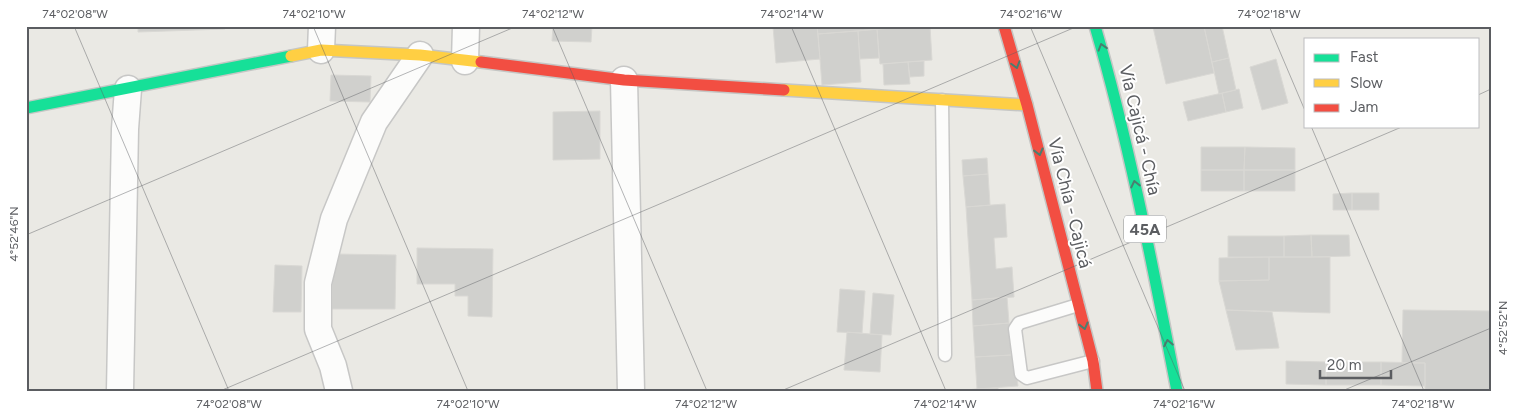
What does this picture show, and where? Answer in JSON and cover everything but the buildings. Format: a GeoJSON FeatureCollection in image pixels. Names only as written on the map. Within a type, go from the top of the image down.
{"type":"FeatureCollection","features":[{"type":"Feature","properties":{"kind":"main road","name":"Vía Chía - Cajicá"},"geometry":{"type":"LineString","coordinates":[[1004,26],[1027,105],[1078,305],[1092,361],[1096,390]]}},
{"type":"Feature","properties":{"kind":"main road","name":"Vía Cajicá - Chía"},"geometry":{"type":"LineString","coordinates":[[1095,26],[1108,68],[1142,211],[1177,391]]}},
{"type":"Feature","properties":{"kind":"main road"},"geometry":{"type":"LineString","coordinates":[[26,108],[128,89],[322,38],[420,56],[624,80],[1027,105]]}},
{"type":"Feature","properties":{"kind":"street"},"geometry":{"type":"LineString","coordinates":[[464,61],[466,26]]}},
{"type":"Feature","properties":{"kind":"street"},"geometry":{"type":"LineString","coordinates":[[339,391],[333,366],[318,329],[318,283],[334,219],[374,122],[420,56]]}},
{"type":"Feature","properties":{"kind":"street"},"geometry":{"type":"LineString","coordinates":[[624,80],[631,391]]}},
{"type":"Feature","properties":{"kind":"street"},"geometry":{"type":"LineString","coordinates":[[120,391],[125,129],[128,89]]}},
{"type":"Feature","properties":{"kind":"lane"},"geometry":{"type":"LineString","coordinates":[[942,100],[945,355]]}},
{"type":"Feature","properties":{"kind":"lane"},"geometry":{"type":"LineString","coordinates":[[1078,305],[1019,323],[1015,329],[1021,374],[1027,378],[1092,361]]}},
{"type":"Feature","properties":{"kind":"traffic: fast"},"geometry":{"type":"LineString","coordinates":[[1095,26],[1130,162],[1177,391]]}},
{"type":"Feature","properties":{"kind":"traffic: fast"},"geometry":{"type":"LineString","coordinates":[[26,108],[291,56]]}},
{"type":"Feature","properties":{"kind":"traffic: slow"},"geometry":{"type":"LineString","coordinates":[[291,56],[321,50],[420,55],[481,62]]}},
{"type":"Feature","properties":{"kind":"traffic: slow"},"geometry":{"type":"LineString","coordinates":[[784,90],[1027,105]]}},
{"type":"Feature","properties":{"kind":"traffic: jam"},"geometry":{"type":"LineString","coordinates":[[1004,26],[1027,105],[1093,361],[1097,391]]}},
{"type":"Feature","properties":{"kind":"traffic: jam"},"geometry":{"type":"LineString","coordinates":[[481,62],[624,80],[784,90]]}}]}
